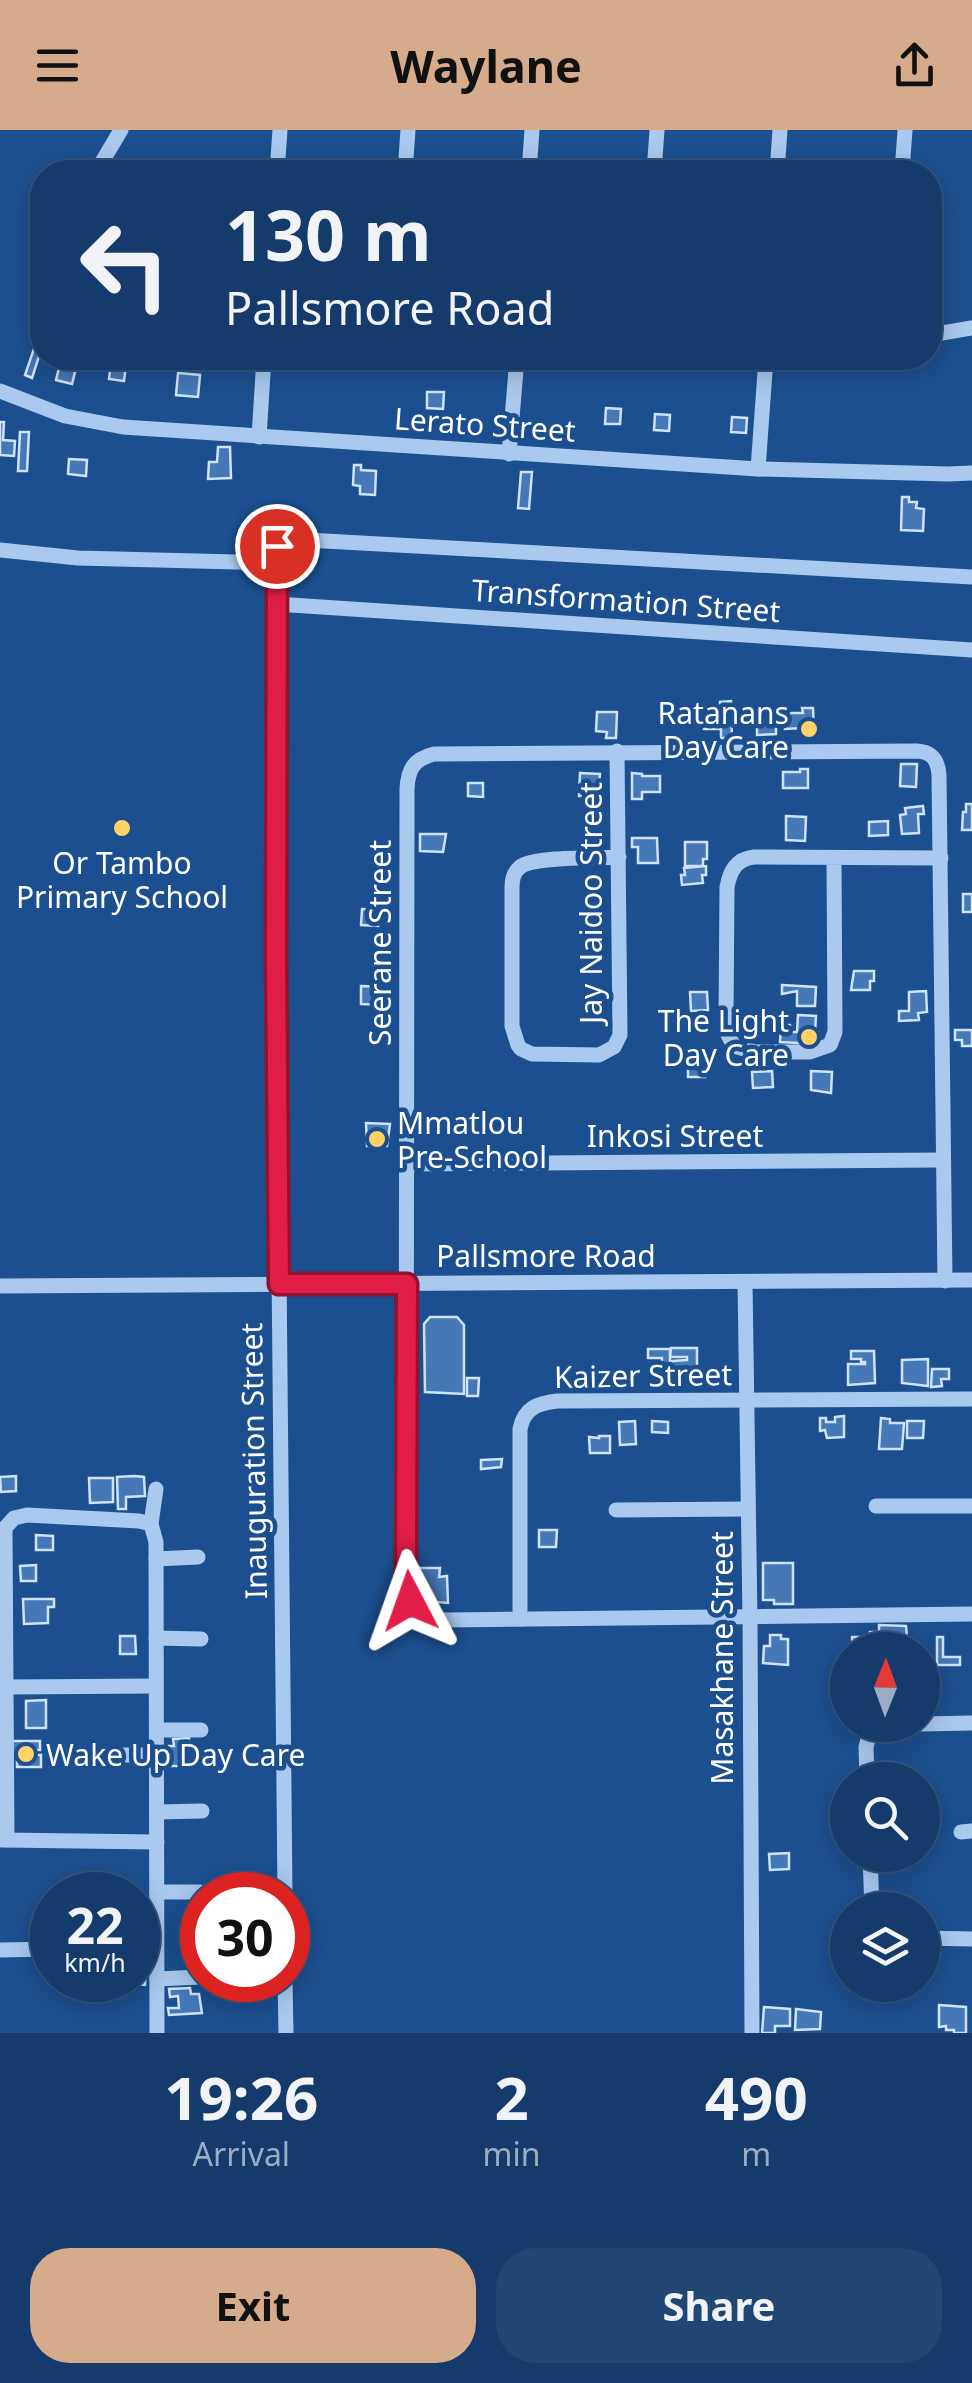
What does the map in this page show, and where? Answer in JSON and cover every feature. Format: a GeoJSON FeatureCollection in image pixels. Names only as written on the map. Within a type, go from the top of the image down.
{"type":"FeatureCollection","features":[{"type":"Feature","properties":{"kind":"street"},"geometry":{"type":"LineString","coordinates":[[103,160],[120,130]]}},
{"type":"Feature","properties":{"kind":"street"},"geometry":{"type":"LineString","coordinates":[[278,160],[280,130]]}},
{"type":"Feature","properties":{"kind":"street"},"geometry":{"type":"LineString","coordinates":[[406,160],[408,130]]}},
{"type":"Feature","properties":{"kind":"street"},"geometry":{"type":"LineString","coordinates":[[531,160],[532,130]]}},
{"type":"Feature","properties":{"kind":"street"},"geometry":{"type":"LineString","coordinates":[[655,160],[657,130]]}},
{"type":"Feature","properties":{"kind":"street"},"geometry":{"type":"LineString","coordinates":[[778,160],[780,130]]}},
{"type":"Feature","properties":{"kind":"street"},"geometry":{"type":"LineString","coordinates":[[903,160],[905,130]]}},
{"type":"Feature","properties":{"kind":"street"},"geometry":{"type":"LineString","coordinates":[[942,333],[972,328]]}},
{"type":"Feature","properties":{"kind":"street"},"geometry":{"type":"LineString","coordinates":[[259,437],[263,370]]}},
{"type":"Feature","properties":{"kind":"street"},"geometry":{"type":"LineString","coordinates":[[508,454],[516,370]]}},
{"type":"Feature","properties":{"kind":"street"},"geometry":{"type":"LineString","coordinates":[[758,468],[765,370]]}},
{"type":"Feature","properties":{"kind":"street","name":"Lerato Street"},"geometry":{"type":"LineString","coordinates":[[0,391],[65,416],[122,427],[758,468],[972,473]]}},
{"type":"Feature","properties":{"kind":"street"},"geometry":{"type":"LineString","coordinates":[[0,550],[78,558],[277,555],[283,540],[290,539],[972,578]]}},
{"type":"Feature","properties":{"kind":"street","name":"Inauguration Street"},"geometry":{"type":"LineString","coordinates":[[277,555],[276,957],[285,1872]]}},
{"type":"Feature","properties":{"kind":"street","name":"Transformation Street"},"geometry":{"type":"LineString","coordinates":[[276,604],[972,650]]}},
{"type":"Feature","properties":{"kind":"street","name":"Jay Naidoo Street"},"geometry":{"type":"LineString","coordinates":[[617,752],[620,857],[621,1026],[618,1042],[610,1051],[599,1054],[525,1052],[518,1045],[512,1026],[515,874],[527,863],[620,857]]}},
{"type":"Feature","properties":{"kind":"street","name":"Seerane Street"},"geometry":{"type":"LineString","coordinates":[[945,1280],[941,858],[938,768],[928,753],[434,754],[415,762],[407,789],[406,1580],[410,1601],[419,1615],[437,1620],[972,1614]]}},
{"type":"Feature","properties":{"kind":"street"},"geometry":{"type":"LineString","coordinates":[[834,859],[833,1042],[810,1052],[739,1049],[731,1041],[726,1019],[728,887],[731,872],[740,860],[754,857],[941,858]]}},
{"type":"Feature","properties":{"kind":"street","name":"Inkosi Street"},"geometry":{"type":"LineString","coordinates":[[407,1164],[944,1160]]}},
{"type":"Feature","properties":{"kind":"street","name":"Pallsmore Road"},"geometry":{"type":"LineString","coordinates":[[0,1286],[972,1280]]}},
{"type":"Feature","properties":{"kind":"street","name":"Masakhane Street"},"geometry":{"type":"LineString","coordinates":[[745,1282],[752,2033]]}},
{"type":"Feature","properties":{"kind":"street","name":"Kaizer Street"},"geometry":{"type":"LineString","coordinates":[[520,1619],[520,1429],[526,1412],[538,1404],[972,1399]]}},
{"type":"Feature","properties":{"kind":"street"},"geometry":{"type":"LineString","coordinates":[[156,1489],[151,1524],[156,1542],[156,1872]]}},
{"type":"Feature","properties":{"kind":"street"},"geometry":{"type":"LineString","coordinates":[[1,1506],[14,1518]]}},
{"type":"Feature","properties":{"kind":"street"},"geometry":{"type":"LineString","coordinates":[[876,1506],[972,1506]]}},
{"type":"Feature","properties":{"kind":"street"},"geometry":{"type":"LineString","coordinates":[[616,1510],[748,1509]]}},
{"type":"Feature","properties":{"kind":"street"},"geometry":{"type":"LineString","coordinates":[[151,1524],[26,1516],[8,1523],[4,1536],[3,1840],[157,1842]]}},
{"type":"Feature","properties":{"kind":"street"},"geometry":{"type":"LineString","coordinates":[[156,1559],[198,1558]]}},
{"type":"Feature","properties":{"kind":"street"},"geometry":{"type":"LineString","coordinates":[[156,1638],[201,1639]]}},
{"type":"Feature","properties":{"kind":"street"},"geometry":{"type":"LineString","coordinates":[[6,1687],[156,1686]]}},
{"type":"Feature","properties":{"kind":"street"},"geometry":{"type":"LineString","coordinates":[[940,1724],[972,1723]]}},
{"type":"Feature","properties":{"kind":"street"},"geometry":{"type":"LineString","coordinates":[[156,1730],[201,1730]]}},
{"type":"Feature","properties":{"kind":"street"},"geometry":{"type":"LineString","coordinates":[[107,1755],[156,1755]]}},
{"type":"Feature","properties":{"kind":"street"},"geometry":{"type":"LineString","coordinates":[[157,1812],[202,1811]]}},
{"type":"Feature","properties":{"kind":"street"},"geometry":{"type":"LineString","coordinates":[[940,1938],[972,1939]]}},
{"type":"Feature","properties":{"kind":"street"},"geometry":{"type":"LineString","coordinates":[[0,1950],[30,1949]]}},
{"type":"Feature","properties":{"kind":"street"},"geometry":{"type":"LineString","coordinates":[[156,2002],[157,2033]]}},
{"type":"Feature","properties":{"kind":"street"},"geometry":{"type":"LineString","coordinates":[[285,2002],[286,2033]]}},
{"type":"Feature","properties":{"kind":"building"},"geometry":{"type":"Polygon","coordinates":[[[30,360],[30,370],[35,370],[32,378],[25,375],[30,360]]]}},
{"type":"Feature","properties":{"kind":"building"},"geometry":{"type":"Polygon","coordinates":[[[58,370],[76,370],[72,384],[56,380],[58,370]]]}},
{"type":"Feature","properties":{"kind":"building"},"geometry":{"type":"Polygon","coordinates":[[[110,370],[125,370],[124,381],[109,379],[110,370]]]}},
{"type":"Feature","properties":{"kind":"building"},"geometry":{"type":"Polygon","coordinates":[[[178,373],[200,375],[198,397],[176,395],[178,373]]]}},
{"type":"Feature","properties":{"kind":"building"},"geometry":{"type":"Polygon","coordinates":[[[427,392],[444,392],[443,409],[427,408],[427,392]]]}},
{"type":"Feature","properties":{"kind":"building"},"geometry":{"type":"Polygon","coordinates":[[[606,408],[621,409],[620,424],[605,424],[606,408]]]}},
{"type":"Feature","properties":{"kind":"building"},"geometry":{"type":"Polygon","coordinates":[[[655,414],[670,415],[669,431],[654,430],[655,414]]]}},
{"type":"Feature","properties":{"kind":"building"},"geometry":{"type":"Polygon","coordinates":[[[732,417],[747,418],[746,433],[731,432],[732,417]]]}},
{"type":"Feature","properties":{"kind":"building"},"geometry":{"type":"Polygon","coordinates":[[[0,422],[4,422],[3,440],[15,441],[14,456],[0,455],[0,422]]]}},
{"type":"Feature","properties":{"kind":"building"},"geometry":{"type":"Polygon","coordinates":[[[20,432],[29,432],[27,471],[18,471],[20,432]]]}},
{"type":"Feature","properties":{"kind":"building"},"geometry":{"type":"Polygon","coordinates":[[[218,447],[230,447],[231,478],[208,479],[209,462],[217,462],[218,447]]]}},
{"type":"Feature","properties":{"kind":"building"},"geometry":{"type":"Polygon","coordinates":[[[69,459],[87,460],[86,476],[68,474],[69,459]]]}},
{"type":"Feature","properties":{"kind":"building"},"geometry":{"type":"Polygon","coordinates":[[[354,465],[376,471],[375,495],[360,494],[360,486],[353,485],[354,465]]]}},
{"type":"Feature","properties":{"kind":"building"},"geometry":{"type":"Polygon","coordinates":[[[521,472],[532,472],[529,509],[518,508],[521,472]]]}},
{"type":"Feature","properties":{"kind":"building"},"geometry":{"type":"Polygon","coordinates":[[[902,497],[909,497],[909,502],[917,502],[916,508],[924,509],[923,531],[901,530],[902,497]]]}},
{"type":"Feature","properties":{"kind":"building"},"geometry":{"type":"Polygon","coordinates":[[[731,701],[732,738],[721,738],[721,729],[704,729],[703,706],[731,701]]]}},
{"type":"Feature","properties":{"kind":"building"},"geometry":{"type":"Polygon","coordinates":[[[757,707],[776,707],[776,734],[757,735],[757,707]]]}},
{"type":"Feature","properties":{"kind":"building"},"geometry":{"type":"Polygon","coordinates":[[[802,708],[813,708],[814,734],[804,735],[803,728],[785,729],[785,713],[803,713],[802,708]]]}},
{"type":"Feature","properties":{"kind":"building"},"geometry":{"type":"Polygon","coordinates":[[[597,712],[617,712],[616,738],[606,738],[607,732],[596,731],[597,712]]]}},
{"type":"Feature","properties":{"kind":"building"},"geometry":{"type":"Polygon","coordinates":[[[901,764],[917,764],[916,787],[900,786],[901,764]]]}},
{"type":"Feature","properties":{"kind":"building"},"geometry":{"type":"Polygon","coordinates":[[[808,769],[808,788],[783,788],[783,772],[808,769]]]}},
{"type":"Feature","properties":{"kind":"building"},"geometry":{"type":"Polygon","coordinates":[[[580,773],[600,774],[598,797],[579,796],[580,773]]]}},
{"type":"Feature","properties":{"kind":"building"},"geometry":{"type":"Polygon","coordinates":[[[632,773],[660,776],[660,792],[642,792],[642,799],[632,799],[632,773]]]}},
{"type":"Feature","properties":{"kind":"building"},"geometry":{"type":"Polygon","coordinates":[[[468,783],[483,783],[483,797],[468,796],[468,783]]]}},
{"type":"Feature","properties":{"kind":"building"},"geometry":{"type":"Polygon","coordinates":[[[966,804],[972,804],[972,830],[962,830],[966,804]]]}},
{"type":"Feature","properties":{"kind":"building"},"geometry":{"type":"Polygon","coordinates":[[[923,806],[924,814],[918,814],[919,833],[902,834],[900,815],[906,814],[905,808],[923,806]]]}},
{"type":"Feature","properties":{"kind":"building"},"geometry":{"type":"Polygon","coordinates":[[[786,816],[806,817],[805,841],[786,840],[786,816]]]}},
{"type":"Feature","properties":{"kind":"building"},"geometry":{"type":"Polygon","coordinates":[[[888,821],[888,835],[869,836],[869,822],[888,821]]]}},
{"type":"Feature","properties":{"kind":"building"},"geometry":{"type":"Polygon","coordinates":[[[420,834],[446,834],[443,852],[420,851],[420,834]]]}},
{"type":"Feature","properties":{"kind":"building"},"geometry":{"type":"Polygon","coordinates":[[[632,838],[657,838],[658,863],[638,863],[638,847],[632,847],[632,838]]]}},
{"type":"Feature","properties":{"kind":"building"},"geometry":{"type":"Polygon","coordinates":[[[685,842],[707,842],[703,866],[685,866],[685,842]]]}},
{"type":"Feature","properties":{"kind":"building"},"geometry":{"type":"Polygon","coordinates":[[[706,866],[703,883],[682,885],[684,868],[706,866]]]}},
{"type":"Feature","properties":{"kind":"building"},"geometry":{"type":"Polygon","coordinates":[[[963,894],[972,894],[972,912],[963,912],[963,894]]]}},
{"type":"Feature","properties":{"kind":"building"},"geometry":{"type":"Polygon","coordinates":[[[362,909],[379,910],[378,926],[361,925],[362,909]]]}},
{"type":"Feature","properties":{"kind":"building"},"geometry":{"type":"Polygon","coordinates":[[[854,971],[874,971],[870,990],[851,990],[854,971]]]}},
{"type":"Feature","properties":{"kind":"building"},"geometry":{"type":"Polygon","coordinates":[[[782,985],[816,987],[815,1006],[797,1006],[797,991],[782,994],[782,985]]]}},
{"type":"Feature","properties":{"kind":"building"},"geometry":{"type":"Polygon","coordinates":[[[361,986],[388,987],[388,1005],[361,1004],[361,986]]]}},
{"type":"Feature","properties":{"kind":"building"},"geometry":{"type":"Polygon","coordinates":[[[926,991],[927,1012],[918,1013],[919,1020],[899,1021],[899,1011],[909,1011],[909,992],[926,991]]]}},
{"type":"Feature","properties":{"kind":"building"},"geometry":{"type":"Polygon","coordinates":[[[690,992],[707,992],[708,1010],[691,1011],[690,992]]]}},
{"type":"Feature","properties":{"kind":"building"},"geometry":{"type":"Polygon","coordinates":[[[798,1015],[816,1016],[817,1044],[780,1042],[781,1024],[790,1025],[790,1032],[797,1032],[798,1015]]]}},
{"type":"Feature","properties":{"kind":"building"},"geometry":{"type":"Polygon","coordinates":[[[955,1030],[972,1030],[972,1046],[962,1046],[962,1040],[955,1040],[955,1030]]]}},
{"type":"Feature","properties":{"kind":"building"},"geometry":{"type":"Polygon","coordinates":[[[688,1057],[705,1057],[705,1077],[688,1077],[688,1057]]]}},
{"type":"Feature","properties":{"kind":"building"},"geometry":{"type":"Polygon","coordinates":[[[772,1071],[773,1087],[753,1088],[752,1072],[772,1071]]]}},
{"type":"Feature","properties":{"kind":"building"},"geometry":{"type":"Polygon","coordinates":[[[811,1071],[832,1072],[831,1093],[811,1090],[811,1071]]]}},
{"type":"Feature","properties":{"kind":"building","name":"Mmatlou Pre-School"},"geometry":{"type":"Polygon","coordinates":[[[366,1123],[390,1124],[387,1146],[367,1146],[366,1123]]]}},
{"type":"Feature","properties":{"kind":"building"},"geometry":{"type":"Polygon","coordinates":[[[430,1317],[457,1317],[464,1325],[464,1394],[425,1392],[424,1324],[430,1317]]]}},
{"type":"Feature","properties":{"kind":"building"},"geometry":{"type":"Polygon","coordinates":[[[671,1348],[697,1348],[697,1380],[679,1380],[679,1375],[672,1375],[672,1361],[687,1357],[670,1357],[671,1348]]]}},
{"type":"Feature","properties":{"kind":"building"},"geometry":{"type":"Polygon","coordinates":[[[648,1349],[670,1349],[670,1385],[661,1385],[662,1358],[648,1358],[648,1349]]]}},
{"type":"Feature","properties":{"kind":"building"},"geometry":{"type":"Polygon","coordinates":[[[851,1351],[874,1351],[875,1383],[848,1385],[848,1364],[865,1364],[861,1359],[851,1359],[851,1351]]]}},
{"type":"Feature","properties":{"kind":"building"},"geometry":{"type":"Polygon","coordinates":[[[928,1359],[928,1386],[902,1383],[902,1360],[928,1359]]]}},
{"type":"Feature","properties":{"kind":"building"},"geometry":{"type":"Polygon","coordinates":[[[932,1369],[949,1369],[949,1379],[941,1379],[942,1386],[931,1387],[932,1369]]]}},
{"type":"Feature","properties":{"kind":"building"},"geometry":{"type":"Polygon","coordinates":[[[467,1378],[479,1378],[478,1396],[467,1396],[467,1378]]]}},
{"type":"Feature","properties":{"kind":"building"},"geometry":{"type":"Polygon","coordinates":[[[844,1416],[844,1437],[827,1438],[825,1430],[820,1431],[820,1418],[835,1422],[835,1417],[844,1416]]]}},
{"type":"Feature","properties":{"kind":"building"},"geometry":{"type":"Polygon","coordinates":[[[881,1418],[904,1423],[902,1449],[879,1449],[881,1418]]]}},
{"type":"Feature","properties":{"kind":"building"},"geometry":{"type":"Polygon","coordinates":[[[635,1421],[636,1444],[620,1445],[619,1422],[635,1421]]]}},
{"type":"Feature","properties":{"kind":"building"},"geometry":{"type":"Polygon","coordinates":[[[652,1421],[668,1422],[668,1433],[652,1432],[652,1421]]]}},
{"type":"Feature","properties":{"kind":"building"},"geometry":{"type":"Polygon","coordinates":[[[907,1421],[924,1421],[923,1438],[907,1438],[907,1421]]]}},
{"type":"Feature","properties":{"kind":"building"},"geometry":{"type":"Polygon","coordinates":[[[610,1436],[610,1453],[590,1453],[589,1437],[610,1436]]]}},
{"type":"Feature","properties":{"kind":"building"},"geometry":{"type":"Polygon","coordinates":[[[502,1459],[501,1467],[481,1469],[481,1460],[502,1459]]]}},
{"type":"Feature","properties":{"kind":"building"},"geometry":{"type":"Polygon","coordinates":[[[16,1476],[16,1491],[1,1492],[0,1477],[16,1476]]]}},
{"type":"Feature","properties":{"kind":"building"},"geometry":{"type":"Polygon","coordinates":[[[117,1477],[144,1477],[145,1496],[126,1497],[126,1509],[118,1509],[117,1477]]]}},
{"type":"Feature","properties":{"kind":"building"},"geometry":{"type":"Polygon","coordinates":[[[89,1478],[113,1478],[113,1502],[90,1503],[89,1478]]]}},
{"type":"Feature","properties":{"kind":"building"},"geometry":{"type":"Polygon","coordinates":[[[539,1530],[557,1530],[556,1547],[539,1547],[539,1530]]]}},
{"type":"Feature","properties":{"kind":"building"},"geometry":{"type":"Polygon","coordinates":[[[36,1535],[53,1536],[53,1550],[36,1550],[36,1535]]]}},
{"type":"Feature","properties":{"kind":"building"},"geometry":{"type":"Polygon","coordinates":[[[763,1563],[793,1563],[793,1604],[763,1600],[763,1563]]]}},
{"type":"Feature","properties":{"kind":"building"},"geometry":{"type":"Polygon","coordinates":[[[36,1565],[36,1581],[21,1581],[20,1566],[36,1565]]]}},
{"type":"Feature","properties":{"kind":"building"},"geometry":{"type":"Polygon","coordinates":[[[418,1568],[440,1568],[439,1577],[447,1576],[448,1603],[425,1601],[426,1595],[418,1593],[418,1568]]]}},
{"type":"Feature","properties":{"kind":"building"},"geometry":{"type":"Polygon","coordinates":[[[23,1599],[54,1599],[54,1607],[48,1607],[48,1623],[24,1624],[23,1599]]]}},
{"type":"Feature","properties":{"kind":"building"},"geometry":{"type":"Polygon","coordinates":[[[879,1625],[906,1626],[906,1632],[879,1632],[879,1625]]]}},
{"type":"Feature","properties":{"kind":"building"},"geometry":{"type":"Polygon","coordinates":[[[770,1635],[788,1639],[788,1665],[763,1663],[764,1646],[770,1646],[770,1635]]]}},
{"type":"Feature","properties":{"kind":"building"},"geometry":{"type":"Polygon","coordinates":[[[120,1636],[135,1636],[136,1654],[120,1654],[120,1636]]]}},
{"type":"Feature","properties":{"kind":"building"},"geometry":{"type":"Polygon","coordinates":[[[940,1637],[943,1657],[960,1657],[960,1665],[940,1665],[940,1637]]]}},
{"type":"Feature","properties":{"kind":"building"},"geometry":{"type":"Polygon","coordinates":[[[46,1700],[46,1728],[26,1728],[26,1701],[46,1700]]]}},
{"type":"Feature","properties":{"kind":"building"},"geometry":{"type":"Polygon","coordinates":[[[189,1738],[189,1746],[182,1746],[179,1766],[170,1766],[169,1746],[174,1746],[173,1739],[189,1738]]]}},
{"type":"Feature","properties":{"kind":"building","name":"Wake Up Day Care"},"geometry":{"type":"Polygon","coordinates":[[[12,1741],[40,1741],[40,1750],[35,1750],[35,1755],[41,1755],[41,1767],[17,1767],[12,1741]]]}},
{"type":"Feature","properties":{"kind":"building"},"geometry":{"type":"Polygon","coordinates":[[[789,1853],[789,1869],[770,1870],[769,1854],[789,1853]]]}},
{"type":"Feature","properties":{"kind":"building"},"geometry":{"type":"Polygon","coordinates":[[[180,1988],[180,2002],[200,2002],[202,2013],[169,2015],[168,2008],[179,2008],[178,1996],[170,1997],[169,1989],[180,1988]]]}},
{"type":"Feature","properties":{"kind":"building"},"geometry":{"type":"Polygon","coordinates":[[[939,2005],[966,2007],[966,2033],[939,2027],[939,2005]]]}},
{"type":"Feature","properties":{"kind":"building"},"geometry":{"type":"Polygon","coordinates":[[[764,2007],[790,2009],[790,2026],[775,2026],[775,2033],[762,2033],[764,2007]]]}},
{"type":"Feature","properties":{"kind":"building"},"geometry":{"type":"Polygon","coordinates":[[[796,2009],[821,2012],[820,2029],[795,2030],[796,2009]]]}},
{"type":"Feature","properties":{"kind":"place","name":"Ratanans Day Care"},"geometry":{"type":"Point","coordinates":[809,729]}},
{"type":"Feature","properties":{"kind":"place","name":"Or Tambo Primary School"},"geometry":{"type":"Point","coordinates":[122,828]}},
{"type":"Feature","properties":{"kind":"place","name":"The Light Day Care"},"geometry":{"type":"Point","coordinates":[809,1037]}},
{"type":"Feature","properties":{"kind":"place","name":"Mmatlou Pre-School"},"geometry":{"type":"Point","coordinates":[377,1139]}},
{"type":"Feature","properties":{"kind":"place","name":"Wake Up Day Care"},"geometry":{"type":"Point","coordinates":[26,1754]}},
{"type":"Feature","properties":{"kind":"route"},"geometry":{"type":"LineString","coordinates":[[277,546],[279,1284],[407,1284],[406,1580],[410,1601]]}}]}
